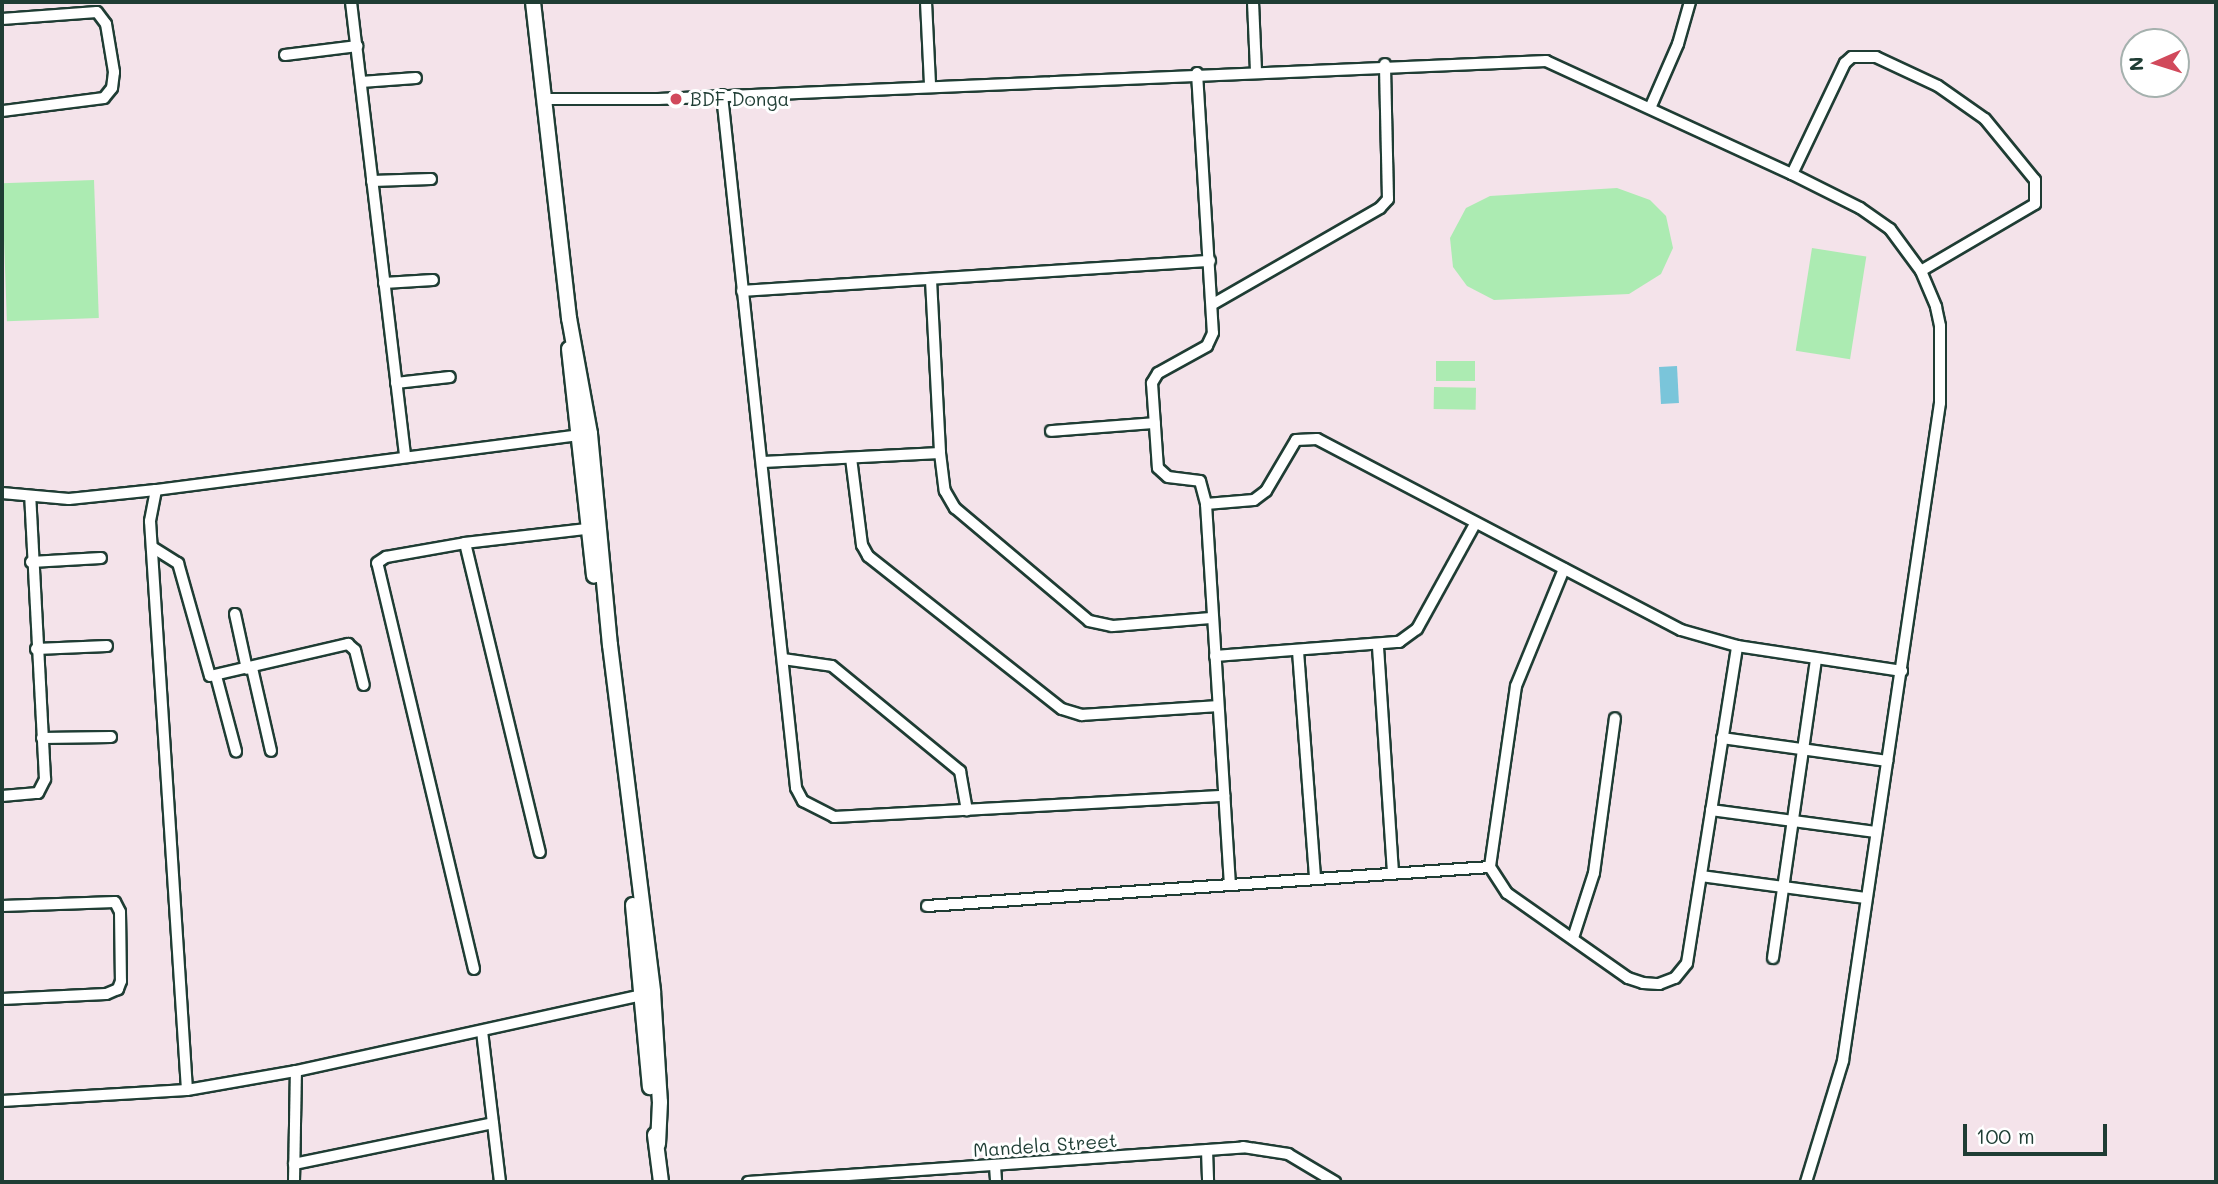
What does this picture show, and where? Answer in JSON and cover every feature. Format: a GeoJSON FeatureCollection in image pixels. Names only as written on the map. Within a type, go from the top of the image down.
{"type":"FeatureCollection","features":[{"type":"Feature","properties":{"kind":"main road"},"geometry":{"type":"LineString","coordinates":[[533,2],[660,1102],[658,1144],[661,1182]]}},
{"type":"Feature","properties":{"kind":"street"},"geometry":{"type":"LineString","coordinates":[[351,2],[405,457]]}},
{"type":"Feature","properties":{"kind":"street"},"geometry":{"type":"LineString","coordinates":[[926,2],[930,85]]}},
{"type":"Feature","properties":{"kind":"street"},"geometry":{"type":"LineString","coordinates":[[1253,2],[1256,71]]}},
{"type":"Feature","properties":{"kind":"street"},"geometry":{"type":"LineString","coordinates":[[1651,106],[1678,44],[1690,2]]}},
{"type":"Feature","properties":{"kind":"street"},"geometry":{"type":"LineString","coordinates":[[2,19],[97,12],[106,24],[114,72],[112,88],[104,97],[2,111]]}},
{"type":"Feature","properties":{"kind":"street"},"geometry":{"type":"LineString","coordinates":[[285,55],[357,47]]}},
{"type":"Feature","properties":{"kind":"street"},"geometry":{"type":"LineString","coordinates":[[1793,174],[1845,63],[1852,57],[1876,57],[1938,86],[1985,119],[2035,180],[2035,204],[1922,271]]}},
{"type":"Feature","properties":{"kind":"street"},"geometry":{"type":"LineString","coordinates":[[544,99],[722,95],[1385,64],[1546,61],[1651,106],[1793,174],[1860,208],[1890,229],[1922,271],[1940,327],[1941,375],[1902,671],[1843,1061],[1806,1182]]}},
{"type":"Feature","properties":{"kind":"street"},"geometry":{"type":"LineString","coordinates":[[1213,304],[1380,208],[1388,199],[1385,64]]}},
{"type":"Feature","properties":{"kind":"street"},"geometry":{"type":"LineString","coordinates":[[1197,73],[1213,304],[1212,340],[1154,376],[1155,423],[1162,475],[1200,481],[1206,504],[1230,884]]}},
{"type":"Feature","properties":{"kind":"street"},"geometry":{"type":"LineString","coordinates":[[361,82],[416,78]]}},
{"type":"Feature","properties":{"kind":"street"},"geometry":{"type":"LineString","coordinates":[[722,95],[796,788],[811,808],[834,817],[1224,796]]}},
{"type":"Feature","properties":{"kind":"street"},"geometry":{"type":"LineString","coordinates":[[372,181],[431,179]]}},
{"type":"Feature","properties":{"kind":"street"},"geometry":{"type":"LineString","coordinates":[[742,291],[1210,261]]}},
{"type":"Feature","properties":{"kind":"street"},"geometry":{"type":"LineString","coordinates":[[384,282],[433,280]]}},
{"type":"Feature","properties":{"kind":"street"},"geometry":{"type":"LineString","coordinates":[[931,280],[940,453],[946,491],[955,508],[1089,621],[1112,626],[1212,618]]}},
{"type":"Feature","properties":{"kind":"street"},"geometry":{"type":"LineString","coordinates":[[396,383],[450,377]]}},
{"type":"Feature","properties":{"kind":"street"},"geometry":{"type":"LineString","coordinates":[[1052,430],[1155,423]]}},
{"type":"Feature","properties":{"kind":"street"},"geometry":{"type":"LineString","coordinates":[[2,493],[69,499],[584,434]]}},
{"type":"Feature","properties":{"kind":"street"},"geometry":{"type":"LineString","coordinates":[[1206,504],[1254,500],[1266,491],[1296,440],[1304,436],[1681,630],[1737,646],[1902,671]]}},
{"type":"Feature","properties":{"kind":"street"},"geometry":{"type":"LineString","coordinates":[[763,462],[940,453]]}},
{"type":"Feature","properties":{"kind":"street"},"geometry":{"type":"LineString","coordinates":[[851,458],[862,545],[868,555],[1062,709],[1082,715],[1218,706]]}},
{"type":"Feature","properties":{"kind":"street"},"geometry":{"type":"LineString","coordinates":[[156,490],[150,515],[187,1090]]}},
{"type":"Feature","properties":{"kind":"street"},"geometry":{"type":"LineString","coordinates":[[2,796],[42,790],[42,738],[31,562],[30,497]]}},
{"type":"Feature","properties":{"kind":"street"},"geometry":{"type":"LineString","coordinates":[[1215,656],[1378,647],[1399,642],[1418,629],[1475,524]]}},
{"type":"Feature","properties":{"kind":"street"},"geometry":{"type":"LineString","coordinates":[[474,970],[376,571],[381,558],[465,543],[594,529]]}},
{"type":"Feature","properties":{"kind":"street"},"geometry":{"type":"LineString","coordinates":[[465,543],[540,852]]}},
{"type":"Feature","properties":{"kind":"street"},"geometry":{"type":"LineString","coordinates":[[152,547],[178,563],[207,672],[216,676],[348,644],[354,647],[364,685]]}},
{"type":"Feature","properties":{"kind":"street"},"geometry":{"type":"LineString","coordinates":[[31,562],[101,558]]}},
{"type":"Feature","properties":{"kind":"street"},"geometry":{"type":"LineString","coordinates":[[1564,569],[1516,686],[1490,867],[1507,893],[1628,978],[1659,984],[1675,978],[1687,963],[1737,646]]}},
{"type":"Feature","properties":{"kind":"street"},"geometry":{"type":"LineString","coordinates":[[235,614],[271,751]]}},
{"type":"Feature","properties":{"kind":"street"},"geometry":{"type":"LineString","coordinates":[[37,649],[107,646]]}},
{"type":"Feature","properties":{"kind":"street"},"geometry":{"type":"LineString","coordinates":[[1378,647],[1393,873]]}},
{"type":"Feature","properties":{"kind":"street"},"geometry":{"type":"LineString","coordinates":[[1298,651],[1315,878]]}},
{"type":"Feature","properties":{"kind":"street"},"geometry":{"type":"LineString","coordinates":[[783,659],[832,666],[960,771],[967,810]]}},
{"type":"Feature","properties":{"kind":"street"},"geometry":{"type":"LineString","coordinates":[[1773,958],[1796,822],[1816,660]]}},
{"type":"Feature","properties":{"kind":"street"},"geometry":{"type":"LineString","coordinates":[[216,676],[236,751]]}},
{"type":"Feature","properties":{"kind":"street"},"geometry":{"type":"LineString","coordinates":[[1573,938],[1594,873],[1615,718]]}},
{"type":"Feature","properties":{"kind":"street"},"geometry":{"type":"LineString","coordinates":[[42,738],[111,737]]}},
{"type":"Feature","properties":{"kind":"street"},"geometry":{"type":"LineString","coordinates":[[1722,738],[1806,752],[1887,761]]}},
{"type":"Feature","properties":{"kind":"street"},"geometry":{"type":"LineString","coordinates":[[1711,810],[1876,832]]}},
{"type":"Feature","properties":{"kind":"street"},"geometry":{"type":"LineString","coordinates":[[927,905],[1490,867]]}},
{"type":"Feature","properties":{"kind":"street"},"geometry":{"type":"LineString","coordinates":[[1701,876],[1866,898]]}},
{"type":"Feature","properties":{"kind":"street"},"geometry":{"type":"LineString","coordinates":[[2,906],[115,902],[120,912],[121,981],[118,989],[107,994],[2,999]]}},
{"type":"Feature","properties":{"kind":"street"},"geometry":{"type":"LineString","coordinates":[[2,1101],[187,1090],[296,1071],[648,993]]}},
{"type":"Feature","properties":{"kind":"street"},"geometry":{"type":"LineString","coordinates":[[482,1031],[500,1182]]}},
{"type":"Feature","properties":{"kind":"street"},"geometry":{"type":"LineString","coordinates":[[294,1182],[296,1071]]}},
{"type":"Feature","properties":{"kind":"street"},"geometry":{"type":"LineString","coordinates":[[294,1164],[493,1123]]}},
{"type":"Feature","properties":{"kind":"street","name":"Mandela Street"},"geometry":{"type":"LineString","coordinates":[[748,1182],[1207,1150],[1272,1149],[1313,1166],[1335,1182]]}},
{"type":"Feature","properties":{"kind":"street"},"geometry":{"type":"LineString","coordinates":[[1207,1150],[1208,1182]]}},
{"type":"Feature","properties":{"kind":"street"},"geometry":{"type":"LineString","coordinates":[[995,1166],[996,1182]]}},
{"type":"Feature","properties":{"kind":"green space"},"geometry":{"type":"Polygon","coordinates":[[[94,180],[99,318],[7,321],[2,183],[94,180]]]}},
{"type":"Feature","properties":{"kind":"green space"},"geometry":{"type":"Polygon","coordinates":[[[1617,188],[1650,200],[1666,216],[1673,248],[1661,274],[1629,294],[1494,300],[1467,286],[1453,267],[1450,238],[1466,208],[1490,196],[1617,188]]]}},
{"type":"Feature","properties":{"kind":"green space"},"geometry":{"type":"Polygon","coordinates":[[[1812,248],[1866,257],[1850,359],[1796,351],[1812,248]]]}},
{"type":"Feature","properties":{"kind":"green space"},"geometry":{"type":"Polygon","coordinates":[[[1436,361],[1475,361],[1475,381],[1436,381],[1436,361]]]}},
{"type":"Feature","properties":{"kind":"green space"},"geometry":{"type":"Polygon","coordinates":[[[1434,387],[1476,388],[1476,410],[1434,409],[1434,387]]]}},
{"type":"Feature","properties":{"kind":"water"},"geometry":{"type":"Polygon","coordinates":[[[1677,366],[1679,403],[1661,404],[1659,367],[1677,366]]]}},
{"type":"Feature","properties":{"kind":"place","name":"BDF Donga"},"geometry":{"type":"Point","coordinates":[676,99]}}]}
